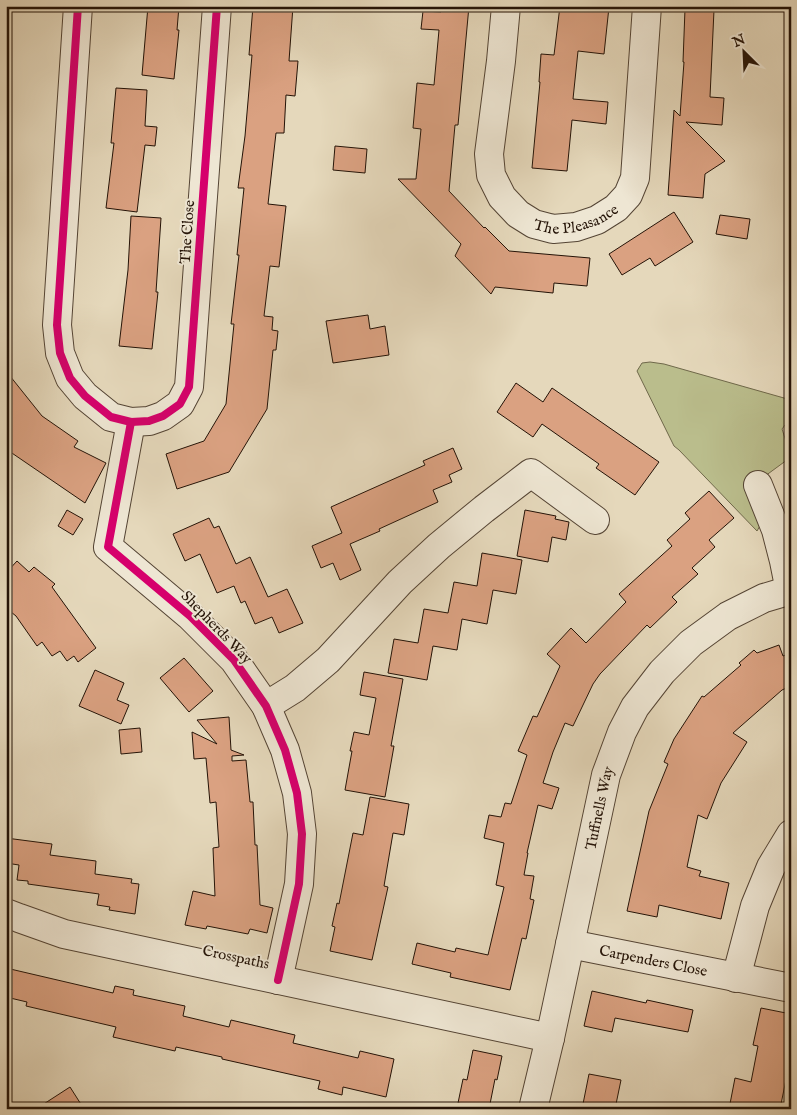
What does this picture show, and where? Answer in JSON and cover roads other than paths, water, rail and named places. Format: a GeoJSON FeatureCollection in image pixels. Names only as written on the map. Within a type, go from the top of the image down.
{"type":"FeatureCollection","features":[{"type":"Feature","properties":{"kind":"street","name":"The Close"},"geometry":{"type":"LineString","coordinates":[[78,6],[57,325],[60,353],[70,378],[85,396],[111,417],[131,422],[149,421],[163,416],[180,404],[189,387],[218,6]]}},
{"type":"Feature","properties":{"kind":"street","name":"The Pleasance"},"geometry":{"type":"LineString","coordinates":[[506,6],[489,154],[492,175],[502,196],[518,214],[534,224],[553,229],[576,227],[597,220],[616,208],[628,195],[635,178],[647,6]]}},
{"type":"Feature","properties":{"kind":"street","name":"Shepherds Way"},"geometry":{"type":"LineString","coordinates":[[131,422],[108,547],[190,616],[234,660],[266,706],[285,750],[297,793],[302,834],[298,884],[278,980]]}},
{"type":"Feature","properties":{"kind":"street"},"geometry":{"type":"LineString","coordinates":[[266,706],[294,688],[328,660],[400,582],[484,508],[531,473],[595,520]]}},
{"type":"Feature","properties":{"kind":"street","name":"Tuffnells Way"},"geometry":{"type":"LineString","coordinates":[[533,1109],[606,775],[622,732],[635,707],[662,672],[691,643],[728,616],[764,598],[790,590],[776,530],[758,485]]}},
{"type":"Feature","properties":{"kind":"street"},"geometry":{"type":"LineString","coordinates":[[736,978],[755,906],[771,867],[791,834]]}},
{"type":"Feature","properties":{"kind":"street","name":"Crosspaths"},"geometry":{"type":"LineString","coordinates":[[6,913],[64,934],[550,1038]]}},
{"type":"Feature","properties":{"kind":"street","name":"Carpenders Close"},"geometry":{"type":"LineString","coordinates":[[570,944],[791,988]]}}]}
